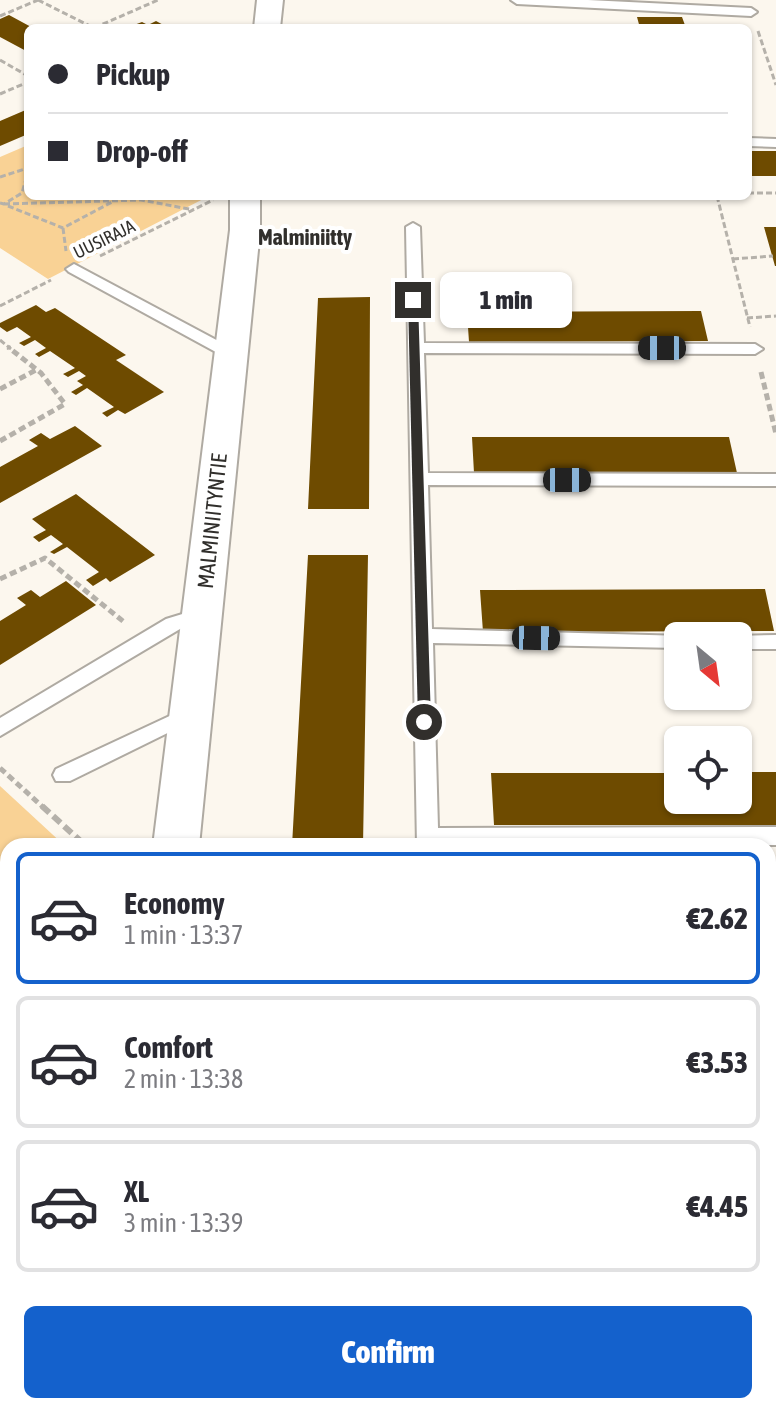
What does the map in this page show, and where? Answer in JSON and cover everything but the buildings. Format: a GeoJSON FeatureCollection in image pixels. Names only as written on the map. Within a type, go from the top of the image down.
{"type":"FeatureCollection","features":[{"type":"Feature","properties":{"kind":"street"},"geometry":{"type":"LineString","coordinates":[[267,24],[270,0]]}},
{"type":"Feature","properties":{"kind":"street","name":"MALMINIITYNTIE"},"geometry":{"type":"LineString","coordinates":[[177,838],[245,230],[245,200]]}},
{"type":"Feature","properties":{"kind":"lane"},"geometry":{"type":"LineString","coordinates":[[517,0],[751,12]]}},
{"type":"Feature","properties":{"kind":"lane"},"geometry":{"type":"LineString","coordinates":[[752,142],[776,143]]}},
{"type":"Feature","properties":{"kind":"lane"},"geometry":{"type":"LineString","coordinates":[[413,227],[428,838]]}},
{"type":"Feature","properties":{"kind":"lane"},"geometry":{"type":"LineString","coordinates":[[74,269],[231,354]]}},
{"type":"Feature","properties":{"kind":"lane"},"geometry":{"type":"LineString","coordinates":[[414,348],[755,349]]}},
{"type":"Feature","properties":{"kind":"lane"},"geometry":{"type":"LineString","coordinates":[[418,479],[776,480]]}},
{"type":"Feature","properties":{"kind":"lane"},"geometry":{"type":"LineString","coordinates":[[0,728],[173,624],[202,615]]}},
{"type":"Feature","properties":{"kind":"lane"},"geometry":{"type":"LineString","coordinates":[[422,636],[664,641]]}},
{"type":"Feature","properties":{"kind":"lane"},"geometry":{"type":"LineString","coordinates":[[752,642],[776,642]]}},
{"type":"Feature","properties":{"kind":"lane"},"geometry":{"type":"LineString","coordinates":[[63,775],[191,713]]}},
{"type":"Feature","properties":{"kind":"lane"},"geometry":{"type":"LineString","coordinates":[[660,838],[776,836]]}},
{"type":"Feature","properties":{"kind":"path"},"geometry":{"type":"LineString","coordinates":[[18,0],[27,5]]}},
{"type":"Feature","properties":{"kind":"path"},"geometry":{"type":"LineString","coordinates":[[0,16],[38,0],[86,24]]}},
{"type":"Feature","properties":{"kind":"path"},"geometry":{"type":"LineString","coordinates":[[103,24],[158,0]]}},
{"type":"Feature","properties":{"kind":"path"},"geometry":{"type":"LineString","coordinates":[[751,12],[776,85]]}},
{"type":"Feature","properties":{"kind":"path"},"geometry":{"type":"LineString","coordinates":[[0,60],[24,74]]}},
{"type":"Feature","properties":{"kind":"path"},"geometry":{"type":"LineString","coordinates":[[0,94],[24,84]]}},
{"type":"Feature","properties":{"kind":"path"},"geometry":{"type":"LineString","coordinates":[[0,177],[24,171]]}},
{"type":"Feature","properties":{"kind":"path"},"geometry":{"type":"LineString","coordinates":[[2,204],[22,193],[24,185]]}},
{"type":"Feature","properties":{"kind":"path"},"geometry":{"type":"LineString","coordinates":[[752,193],[776,193]]}},
{"type":"Feature","properties":{"kind":"path"},"geometry":{"type":"LineString","coordinates":[[2,204],[141,200],[194,210]]}},
{"type":"Feature","properties":{"kind":"path","name":"UUSIRAJA"},"geometry":{"type":"LineString","coordinates":[[0,306],[213,200]]}},
{"type":"Feature","properties":{"kind":"path"},"geometry":{"type":"LineString","coordinates":[[718,200],[776,434]]}},
{"type":"Feature","properties":{"kind":"path"},"geometry":{"type":"LineString","coordinates":[[2,204],[63,228],[112,201]]}},
{"type":"Feature","properties":{"kind":"path"},"geometry":{"type":"LineString","coordinates":[[733,259],[773,256]]}},
{"type":"Feature","properties":{"kind":"path"},"geometry":{"type":"LineString","coordinates":[[747,318],[776,316]]}},
{"type":"Feature","properties":{"kind":"path"},"geometry":{"type":"LineString","coordinates":[[0,340],[36,370],[65,404],[0,441]]}},
{"type":"Feature","properties":{"kind":"path"},"geometry":{"type":"LineString","coordinates":[[0,389],[36,370]]}},
{"type":"Feature","properties":{"kind":"path"},"geometry":{"type":"LineString","coordinates":[[0,579],[45,558],[146,640]]}},
{"type":"Feature","properties":{"kind":"path"},"geometry":{"type":"LineString","coordinates":[[0,768],[77,838]]}},
{"type":"Feature","properties":{"kind":"shaded area"},"geometry":{"type":"Polygon","coordinates":[[[24,147],[24,200],[201,200],[48,279],[0,248],[0,157],[24,147]]]}},
{"type":"Feature","properties":{"kind":"shaded area"},"geometry":{"type":"Polygon","coordinates":[[[0,786],[56,838],[0,838],[0,786]]]}},
{"type":"Feature","properties":{"kind":"district","name":"Malminiitty"},"geometry":{"type":"Point","coordinates":[305,237]}},
{"type":"Feature","properties":{"kind":"route"},"geometry":{"type":"LineString","coordinates":[[413,300],[424,722]]}}]}
